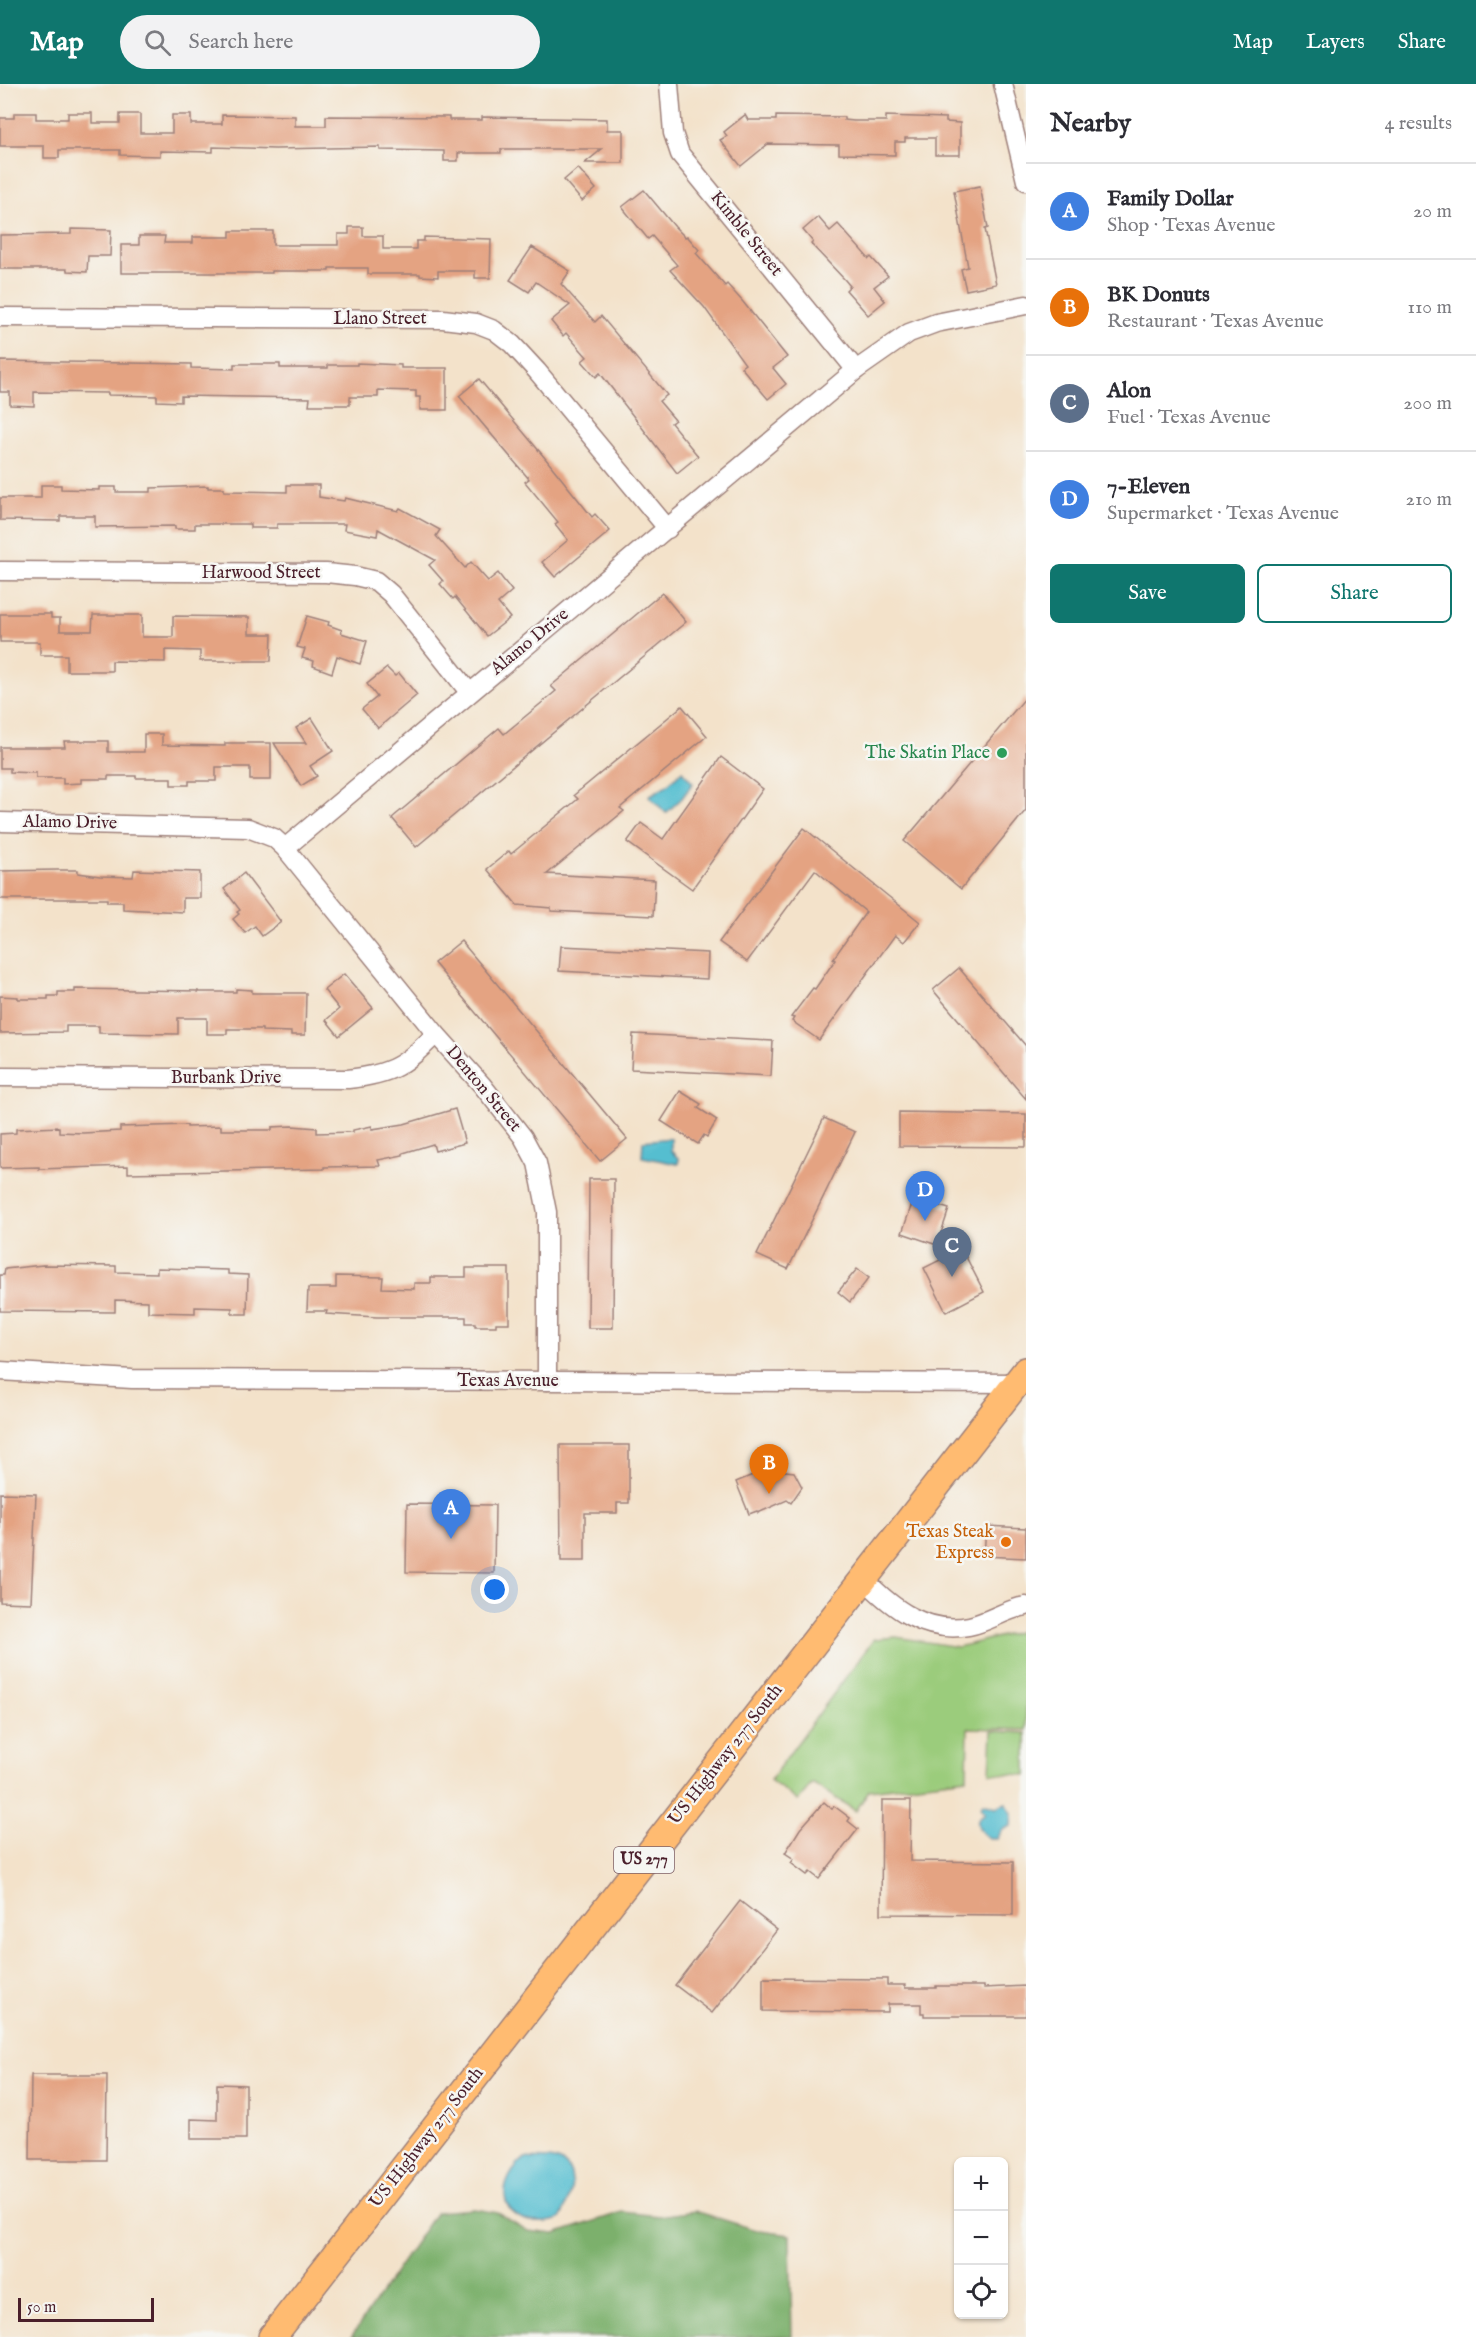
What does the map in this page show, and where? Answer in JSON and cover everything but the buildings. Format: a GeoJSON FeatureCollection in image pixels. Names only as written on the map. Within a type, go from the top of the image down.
{"type":"FeatureCollection","features":[{"type":"Feature","properties":{"kind":"highway","name":"US Highway 277 South"},"geometry":{"type":"LineString","coordinates":[[272,2337],[1022,1377]]}},
{"type":"Feature","properties":{"kind":"street","name":"Kimble Street"},"geometry":{"type":"LineString","coordinates":[[669,84],[673,133],[680,154],[856,370]]}},
{"type":"Feature","properties":{"kind":"street"},"geometry":{"type":"LineString","coordinates":[[1003,84],[1026,181]]}},
{"type":"Feature","properties":{"kind":"street","name":"Alamo Drive"},"geometry":{"type":"LineString","coordinates":[[0,822],[248,828],[274,837],[285,848],[856,370],[909,333],[936,323],[1026,305]]}},
{"type":"Feature","properties":{"kind":"street","name":"Llano Street"},"geometry":{"type":"LineString","coordinates":[[0,317],[443,319],[476,323],[494,330],[503,337],[537,371],[668,529]]}},
{"type":"Feature","properties":{"kind":"street","name":"Harwood Street"},"geometry":{"type":"LineString","coordinates":[[0,572],[326,573],[376,581],[391,594],[469,692]]}},
{"type":"Feature","properties":{"kind":"street","name":"Denton Street"},"geometry":{"type":"LineString","coordinates":[[285,848],[436,1034],[517,1128],[537,1163],[547,1212],[547,1381]]}},
{"type":"Feature","properties":{"kind":"street","name":"Burbank Drive"},"geometry":{"type":"LineString","coordinates":[[0,1077],[348,1079],[379,1076],[410,1060],[436,1034]]}},
{"type":"Feature","properties":{"kind":"street","name":"Texas Avenue"},"geometry":{"type":"LineString","coordinates":[[0,1371],[132,1379],[547,1381],[1022,1377]]}},
{"type":"Feature","properties":{"kind":"street"},"geometry":{"type":"LineString","coordinates":[[864,1579],[885,1600],[907,1616],[936,1627],[969,1626],[1026,1606]]}},
{"type":"Feature","properties":{"kind":"green space"},"geometry":{"type":"Polygon","coordinates":[[[1026,1630],[1026,1730],[968,1728],[967,1778],[869,1790],[856,1811],[812,1783],[798,1801],[770,1780],[874,1639],[896,1637],[958,1647],[1026,1630]]]}},
{"type":"Feature","properties":{"kind":"green space"},"geometry":{"type":"Polygon","coordinates":[[[992,1731],[1026,1733],[1026,1775],[990,1773],[992,1731]]]}},
{"type":"Feature","properties":{"kind":"green space"},"geometry":{"type":"Polygon","coordinates":[[[474,2209],[498,2213],[528,2231],[555,2234],[622,2212],[659,2216],[695,2211],[760,2231],[790,2235],[792,2337],[351,2337],[436,2212],[474,2209]]]}},
{"type":"Feature","properties":{"kind":"water"},"geometry":{"type":"Polygon","coordinates":[[[682,771],[693,783],[682,798],[666,813],[649,796],[667,785],[682,771]]]}},
{"type":"Feature","properties":{"kind":"water"},"geometry":{"type":"Polygon","coordinates":[[[671,1138],[671,1151],[679,1159],[678,1164],[642,1157],[643,1141],[671,1138]]]}},
{"type":"Feature","properties":{"kind":"water"},"geometry":{"type":"Polygon","coordinates":[[[983,1803],[996,1807],[1006,1803],[1012,1813],[1011,1826],[1002,1830],[997,1839],[986,1836],[980,1830],[978,1819],[985,1813],[981,1806],[983,1803]]]}},
{"type":"Feature","properties":{"kind":"water"},"geometry":{"type":"Polygon","coordinates":[[[525,2158],[547,2159],[566,2165],[572,2179],[571,2188],[567,2205],[560,2219],[543,2222],[528,2221],[517,2216],[509,2207],[505,2197],[506,2184],[513,2171],[525,2158]]]}},
{"type":"Feature","properties":{"kind":"place","name":"The Skatin Place"},"geometry":{"type":"Point","coordinates":[1002,753]}},
{"type":"Feature","properties":{"kind":"place","name":"7-Eleven"},"geometry":{"type":"Point","coordinates":[925,1221]}},
{"type":"Feature","properties":{"kind":"place","name":"Alon"},"geometry":{"type":"Point","coordinates":[952,1277]}},
{"type":"Feature","properties":{"kind":"place","name":"BK Donuts"},"geometry":{"type":"Point","coordinates":[769,1494]}},
{"type":"Feature","properties":{"kind":"place","name":"Family Dollar"},"geometry":{"type":"Point","coordinates":[451,1539]}},
{"type":"Feature","properties":{"kind":"place","name":"Texas Steak Express"},"geometry":{"type":"Point","coordinates":[1006,1542]}}]}
